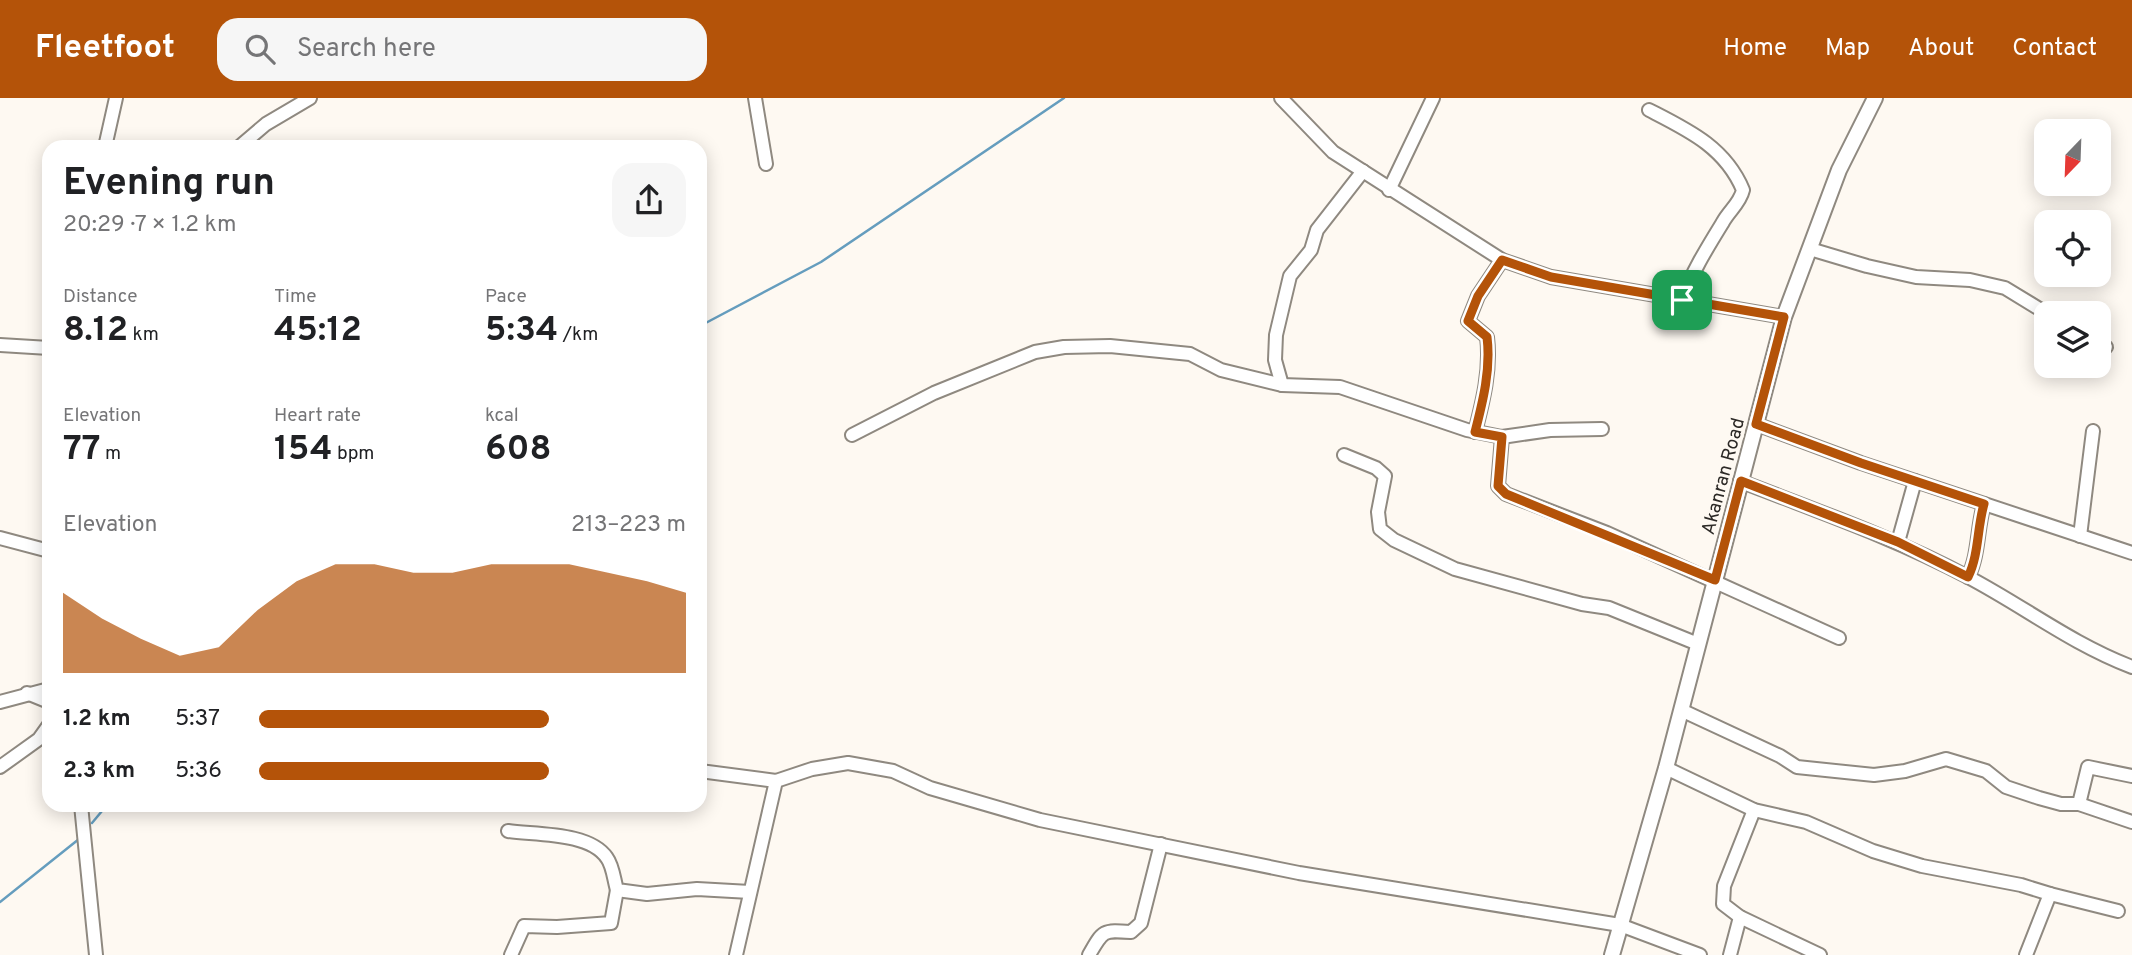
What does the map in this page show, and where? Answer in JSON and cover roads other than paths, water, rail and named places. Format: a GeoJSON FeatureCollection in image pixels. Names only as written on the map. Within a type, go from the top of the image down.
{"type":"FeatureCollection","features":[{"type":"Feature","properties":{"kind":"main road","name":"Akanran Road"},"geometry":{"type":"LineString","coordinates":[[1612,955],[1666,768],[1784,317],[1839,170],[1875,98]]}},
{"type":"Feature","properties":{"kind":"street"},"geometry":{"type":"LineString","coordinates":[[107,140],[116,98]]}},
{"type":"Feature","properties":{"kind":"street"},"geometry":{"type":"LineString","coordinates":[[247,140],[265,124],[310,98]]}},
{"type":"Feature","properties":{"kind":"street"},"geometry":{"type":"LineString","coordinates":[[755,98],[766,164]]}},
{"type":"Feature","properties":{"kind":"street"},"geometry":{"type":"LineString","coordinates":[[1281,98],[1333,152],[1502,260],[1551,277],[1784,317]]}},
{"type":"Feature","properties":{"kind":"street"},"geometry":{"type":"LineString","coordinates":[[1389,190],[1433,98]]}},
{"type":"Feature","properties":{"kind":"street"},"geometry":{"type":"LineString","coordinates":[[1649,110],[1711,144],[1733,169],[1743,190],[1741,199],[1724,220],[1692,274],[1682,300]]}},
{"type":"Feature","properties":{"kind":"street"},"geometry":{"type":"LineString","coordinates":[[1282,385],[1275,359],[1276,335],[1290,276],[1311,250],[1317,230],[1363,171]]}},
{"type":"Feature","properties":{"kind":"street"},"geometry":{"type":"LineString","coordinates":[[1810,249],[1867,267],[1916,277],[1970,280],[2005,288],[2034,306]]}},
{"type":"Feature","properties":{"kind":"street"},"geometry":{"type":"LineString","coordinates":[[1475,432],[1485,393],[1488,348],[1487,337],[1468,321],[1478,296],[1502,260]]}},
{"type":"Feature","properties":{"kind":"street"},"geometry":{"type":"LineString","coordinates":[[0,345],[42,348]]}},
{"type":"Feature","properties":{"kind":"street"},"geometry":{"type":"LineString","coordinates":[[852,435],[934,393],[1035,352],[1064,347],[1110,346],[1190,354],[1221,370],[1282,385],[1340,387],[1475,432],[1502,437],[1550,430],[1602,429]]}},
{"type":"Feature","properties":{"kind":"street"},"geometry":{"type":"LineString","coordinates":[[1756,424],[1915,481],[2132,553]]}},
{"type":"Feature","properties":{"kind":"street"},"geometry":{"type":"LineString","coordinates":[[2080,537],[2093,432]]}},
{"type":"Feature","properties":{"kind":"street"},"geometry":{"type":"LineString","coordinates":[[1502,437],[1498,486],[1506,494],[1715,580],[1839,638]]}},
{"type":"Feature","properties":{"kind":"street"},"geometry":{"type":"LineString","coordinates":[[1344,455],[1376,468],[1385,476],[1378,512],[1380,529],[1394,540],[1455,569],[1582,604],[1609,608],[1698,645]]}},
{"type":"Feature","properties":{"kind":"street"},"geometry":{"type":"LineString","coordinates":[[1741,481],[1898,542],[1968,577],[2056,632],[2132,667]]}},
{"type":"Feature","properties":{"kind":"street"},"geometry":{"type":"LineString","coordinates":[[1898,542],[1915,481]]}},
{"type":"Feature","properties":{"kind":"street"},"geometry":{"type":"LineString","coordinates":[[1968,577],[1973,567],[1977,530],[1984,504]]}},
{"type":"Feature","properties":{"kind":"street"},"geometry":{"type":"LineString","coordinates":[[0,538],[42,549]]}},
{"type":"Feature","properties":{"kind":"street"},"geometry":{"type":"LineString","coordinates":[[0,702],[42,691]]}},
{"type":"Feature","properties":{"kind":"street"},"geometry":{"type":"LineString","coordinates":[[27,694],[42,699]]}},
{"type":"Feature","properties":{"kind":"street"},"geometry":{"type":"LineString","coordinates":[[1681,710],[1780,756],[1797,767],[1874,775],[1905,771],[1946,759],[1986,771],[2006,787],[2061,804],[2079,804],[2132,822]]}},
{"type":"Feature","properties":{"kind":"street"},"geometry":{"type":"LineString","coordinates":[[0,767],[42,735]]}},
{"type":"Feature","properties":{"kind":"street"},"geometry":{"type":"LineString","coordinates":[[707,772],[776,780],[812,769],[848,763],[893,771],[930,788],[1040,820],[1299,873],[1620,925],[1700,955]]}},
{"type":"Feature","properties":{"kind":"street"},"geometry":{"type":"LineString","coordinates":[[2079,804],[2088,767],[2132,776]]}},
{"type":"Feature","properties":{"kind":"street"},"geometry":{"type":"LineString","coordinates":[[1666,768],[1754,810],[1806,822],[1873,851],[1922,866],[2021,885],[2118,911]]}},
{"type":"Feature","properties":{"kind":"street"},"geometry":{"type":"LineString","coordinates":[[736,955],[776,780]]}},
{"type":"Feature","properties":{"kind":"street"},"geometry":{"type":"LineString","coordinates":[[1754,810],[1722,894],[1723,904],[1740,917],[1820,955]]}},
{"type":"Feature","properties":{"kind":"street"},"geometry":{"type":"LineString","coordinates":[[81,812],[96,955]]}},
{"type":"Feature","properties":{"kind":"street"},"geometry":{"type":"LineString","coordinates":[[508,831],[576,840],[602,851],[609,860],[617,890],[611,923],[557,927],[524,926],[516,937],[511,955]]}},
{"type":"Feature","properties":{"kind":"street"},"geometry":{"type":"LineString","coordinates":[[1088,955],[1101,934],[1114,929],[1131,932],[1141,923],[1161,844]]}},
{"type":"Feature","properties":{"kind":"street"},"geometry":{"type":"LineString","coordinates":[[617,890],[647,894],[697,890],[750,892]]}},
{"type":"Feature","properties":{"kind":"street"},"geometry":{"type":"LineString","coordinates":[[2026,955],[2050,894]]}},
{"type":"Feature","properties":{"kind":"street"},"geometry":{"type":"LineString","coordinates":[[1730,955],[1740,917]]}},
{"type":"Feature","properties":{"kind":"waterway"},"geometry":{"type":"LineString","coordinates":[[707,322],[821,262],[1064,98]]}},
{"type":"Feature","properties":{"kind":"waterway"},"geometry":{"type":"LineString","coordinates":[[92,823],[101,812]]}},
{"type":"Feature","properties":{"kind":"waterway"},"geometry":{"type":"LineString","coordinates":[[0,902],[79,839]]}}]}
